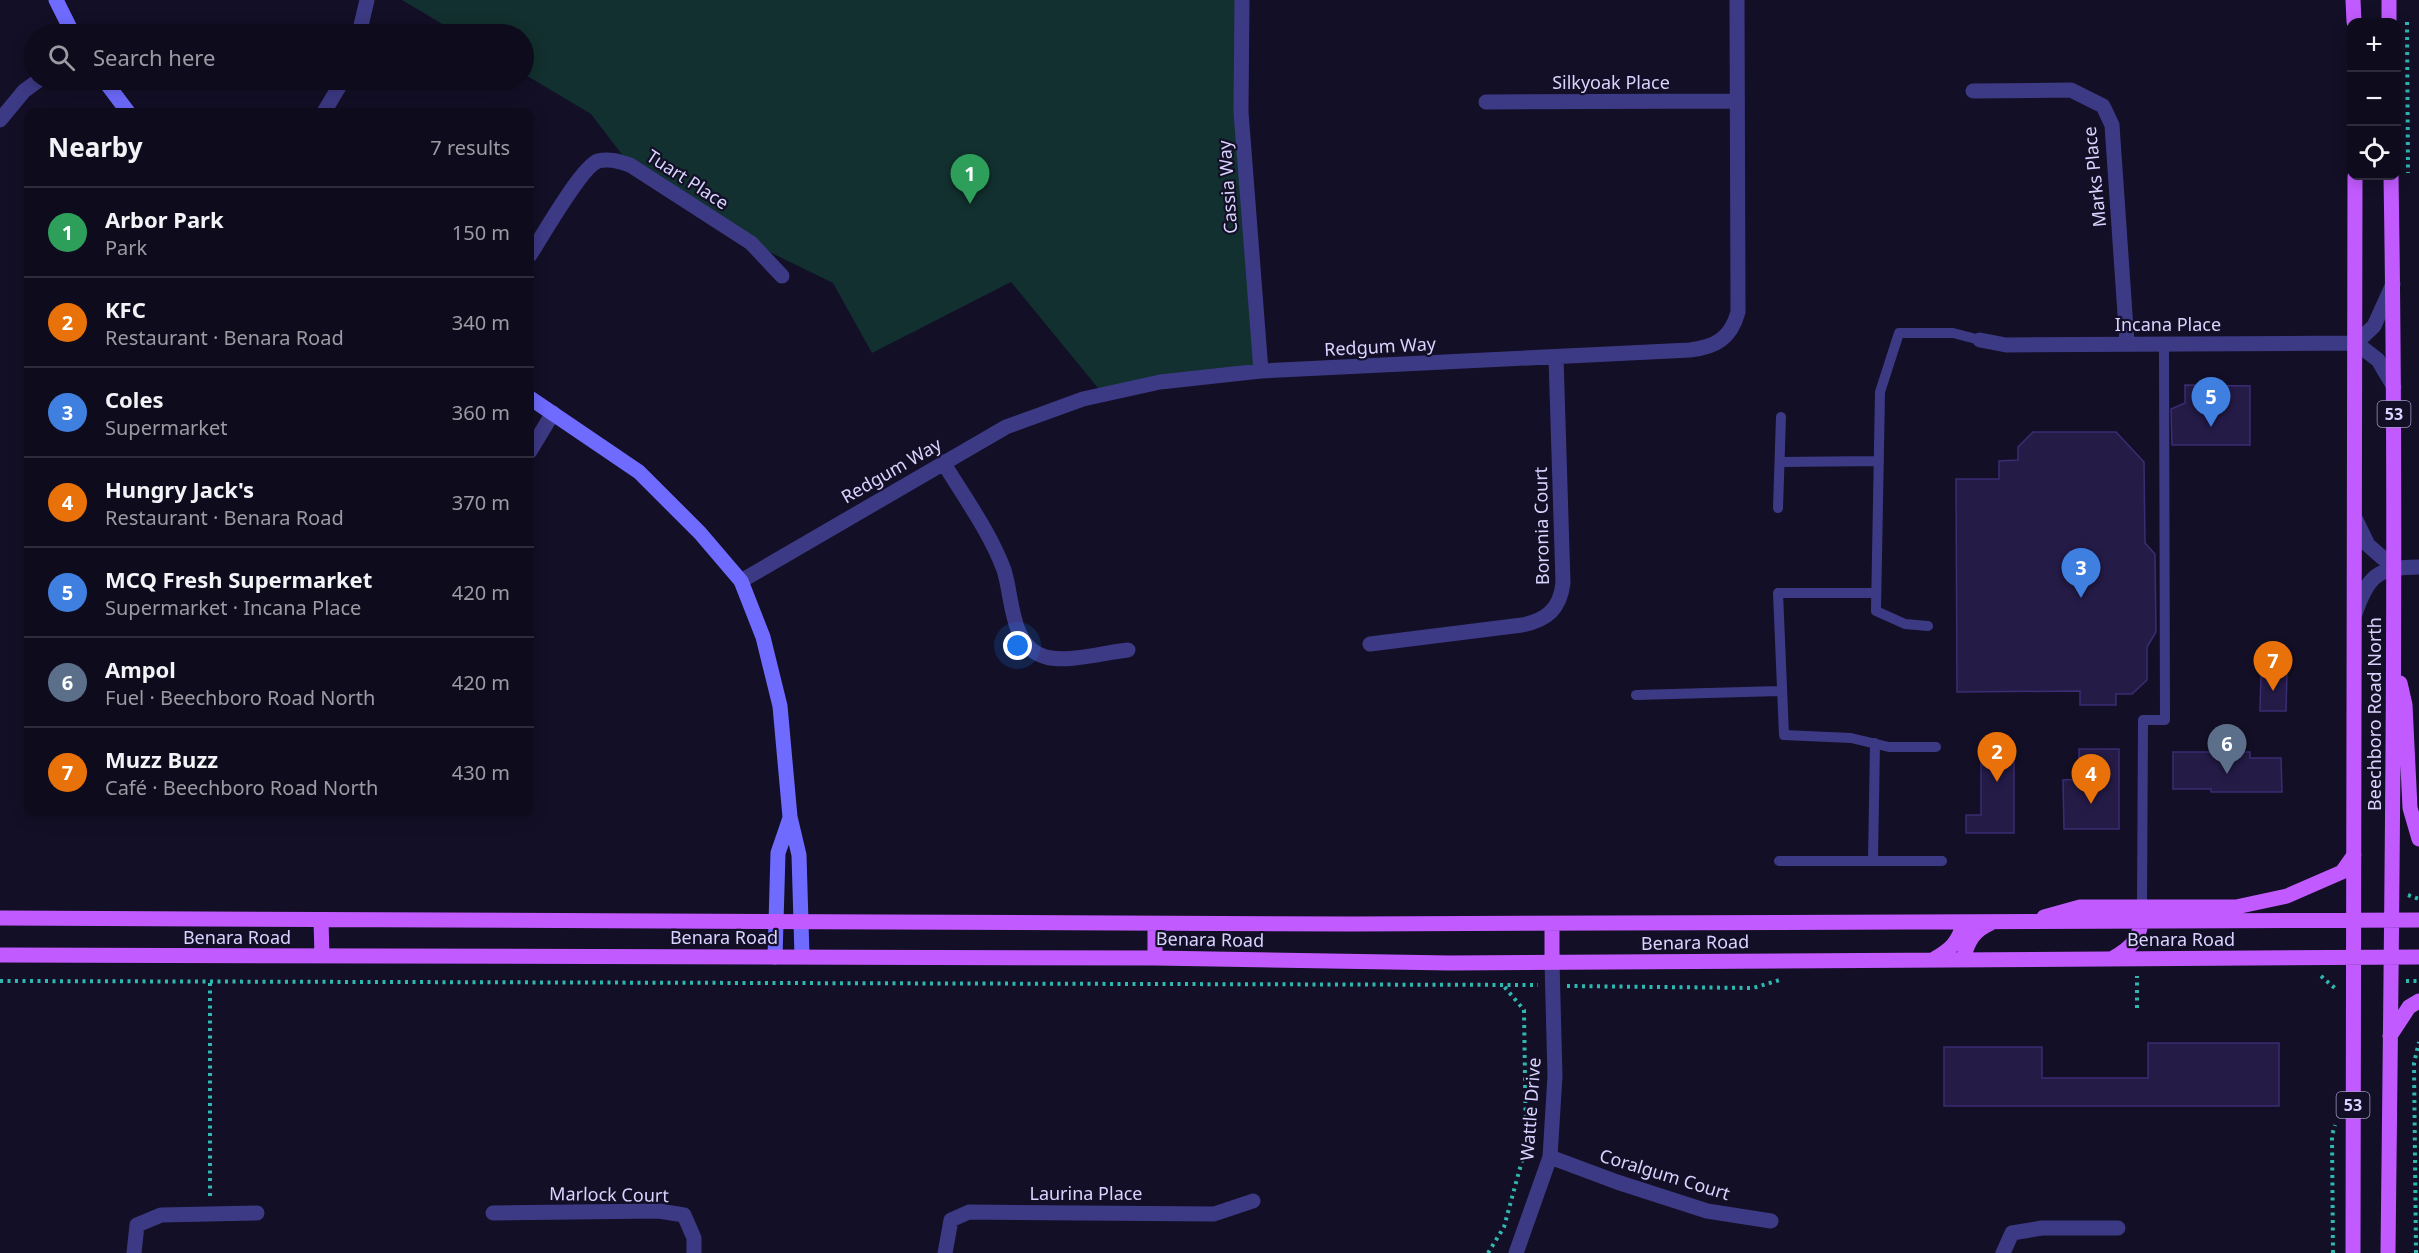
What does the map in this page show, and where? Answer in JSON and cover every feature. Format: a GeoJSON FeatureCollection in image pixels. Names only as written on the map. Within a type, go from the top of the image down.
{"type":"FeatureCollection","features":[{"type":"Feature","properties":{"kind":"main road"},"geometry":{"type":"LineString","coordinates":[[2353,0],[2354,18]]}},
{"type":"Feature","properties":{"kind":"main road"},"geometry":{"type":"LineString","coordinates":[[2389,0],[2389,18]]}},
{"type":"Feature","properties":{"kind":"main road","name":"Beechboro Road North"},"geometry":{"type":"LineString","coordinates":[[2352,1253],[2356,520],[2355,180]]}},
{"type":"Feature","properties":{"kind":"main road","name":"Beechboro Road North"},"geometry":{"type":"LineString","coordinates":[[2388,1253],[2394,653],[2391,180]]}},
{"type":"Feature","properties":{"kind":"main road"},"geometry":{"type":"LineString","coordinates":[[2394,653],[2405,705],[2410,808],[2419,839]]}},
{"type":"Feature","properties":{"kind":"main road"},"geometry":{"type":"LineString","coordinates":[[2112,958],[2133,944],[2140,935],[2142,915],[2236,907],[2288,896],[2342,872],[2354,855]]}},
{"type":"Feature","properties":{"kind":"main road","name":"Benara Road"},"geometry":{"type":"LineString","coordinates":[[0,918],[775,923],[1963,924],[2024,922],[2080,907],[2142,915],[2353,921],[2419,920]]}},
{"type":"Feature","properties":{"kind":"main road"},"geometry":{"type":"LineString","coordinates":[[321,920],[322,956]]}},
{"type":"Feature","properties":{"kind":"main road"},"geometry":{"type":"LineString","coordinates":[[1934,959],[1980,928],[1992,923]]}},
{"type":"Feature","properties":{"kind":"main road"},"geometry":{"type":"LineString","coordinates":[[1155,924],[1155,958]]}},
{"type":"Feature","properties":{"kind":"main road"},"geometry":{"type":"LineString","coordinates":[[1552,924],[1552,962]]}},
{"type":"Feature","properties":{"kind":"main road"},"geometry":{"type":"LineString","coordinates":[[1934,924],[1991,959]]}},
{"type":"Feature","properties":{"kind":"main road"},"geometry":{"type":"LineString","coordinates":[[1963,924],[1963,959]]}},
{"type":"Feature","properties":{"kind":"main road"},"geometry":{"type":"LineString","coordinates":[[1963,924],[1963,959]]}},
{"type":"Feature","properties":{"kind":"main road","name":"Benara Road"},"geometry":{"type":"LineString","coordinates":[[0,955],[802,956],[1552,962],[2419,957]]}},
{"type":"Feature","properties":{"kind":"main road"},"geometry":{"type":"LineString","coordinates":[[2390,1036],[2409,1007],[2419,1001]]}},
{"type":"Feature","properties":{"kind":"street"},"geometry":{"type":"LineString","coordinates":[[56,0],[68,24]]}},
{"type":"Feature","properties":{"kind":"street"},"geometry":{"type":"LineString","coordinates":[[361,24],[367,0]]}},
{"type":"Feature","properties":{"kind":"street","name":"Cassia Way"},"geometry":{"type":"LineString","coordinates":[[1242,0],[1241,112],[1261,372]]}},
{"type":"Feature","properties":{"kind":"street","name":"Redgum Way"},"geometry":{"type":"LineString","coordinates":[[741,581],[1006,427],[1083,399],[1160,381],[1261,372],[1708,348],[1724,340],[1734,326],[1738,312],[1737,0]]}},
{"type":"Feature","properties":{"kind":"street"},"geometry":{"type":"LineString","coordinates":[[0,120],[24,90]]}},
{"type":"Feature","properties":{"kind":"street"},"geometry":{"type":"LineString","coordinates":[[112,90],[125,108]]}},
{"type":"Feature","properties":{"kind":"street"},"geometry":{"type":"LineString","coordinates":[[326,108],[337,90]]}},
{"type":"Feature","properties":{"kind":"street","name":"Marks Place"},"geometry":{"type":"LineString","coordinates":[[1973,90],[2071,90],[2103,106],[2112,125],[2127,343]]}},
{"type":"Feature","properties":{"kind":"street","name":"Silkyoak Place"},"geometry":{"type":"LineString","coordinates":[[1486,102],[1737,101]]}},
{"type":"Feature","properties":{"kind":"street","name":"Tuart Place"},"geometry":{"type":"LineString","coordinates":[[534,249],[581,176],[596,162],[615,160],[630,165],[751,243],[782,276]]}},
{"type":"Feature","properties":{"kind":"street"},"geometry":{"type":"LineString","coordinates":[[2393,284],[2374,326],[2356,343],[2378,360],[2394,388]]}},
{"type":"Feature","properties":{"kind":"street","name":"Incana Place"},"geometry":{"type":"LineString","coordinates":[[1980,340],[2006,345],[2356,343]]}},
{"type":"Feature","properties":{"kind":"street","name":"Boronia Court"},"geometry":{"type":"LineString","coordinates":[[1370,644],[1522,625],[1539,621],[1552,612],[1561,597],[1563,583],[1556,357]]}},
{"type":"Feature","properties":{"kind":"street"},"geometry":{"type":"LineString","coordinates":[[534,400],[639,472],[706,540],[741,581],[763,637],[774,677],[783,727],[790,817],[799,855],[802,956]]}},
{"type":"Feature","properties":{"kind":"street"},"geometry":{"type":"LineString","coordinates":[[534,444],[553,412]]}},
{"type":"Feature","properties":{"kind":"street"},"geometry":{"type":"LineString","coordinates":[[943,462],[993,544],[1004,573],[1018,630],[1025,644],[1046,657],[1064,658],[1128,650]]}},
{"type":"Feature","properties":{"kind":"street"},"geometry":{"type":"LineString","coordinates":[[2356,520],[2368,545],[2393,567]]}},
{"type":"Feature","properties":{"kind":"street"},"geometry":{"type":"LineString","coordinates":[[2355,614],[2364,592],[2380,572],[2393,567],[2419,567]]}},
{"type":"Feature","properties":{"kind":"street"},"geometry":{"type":"LineString","coordinates":[[775,957],[778,853],[790,817]]}},
{"type":"Feature","properties":{"kind":"street","name":"Wattle Drive"},"geometry":{"type":"LineString","coordinates":[[1516,1253],[1550,1157],[1555,1076],[1552,962]]}},
{"type":"Feature","properties":{"kind":"street","name":"Coralgum Court"},"geometry":{"type":"LineString","coordinates":[[1550,1157],[1617,1182],[1707,1211],[1771,1221]]}},
{"type":"Feature","properties":{"kind":"street","name":"Laurina Place"},"geometry":{"type":"LineString","coordinates":[[945,1253],[951,1220],[969,1212],[1214,1214],[1253,1201]]}},
{"type":"Feature","properties":{"kind":"street","name":"Marlock Court"},"geometry":{"type":"LineString","coordinates":[[493,1213],[659,1210],[684,1215],[694,1238],[694,1253]]}},
{"type":"Feature","properties":{"kind":"street"},"geometry":{"type":"LineString","coordinates":[[134,1253],[138,1226],[161,1215],[257,1213]]}},
{"type":"Feature","properties":{"kind":"street"},"geometry":{"type":"LineString","coordinates":[[2003,1253],[2012,1233],[2042,1228],[2118,1228]]}},
{"type":"Feature","properties":{"kind":"lane"},"geometry":{"type":"LineString","coordinates":[[1928,626],[1905,624],[1876,611],[1880,392],[1899,333],[1953,333],[1980,340]]}},
{"type":"Feature","properties":{"kind":"lane"},"geometry":{"type":"LineString","coordinates":[[2142,915],[2143,720],[2165,720],[2164,343]]}},
{"type":"Feature","properties":{"kind":"lane"},"geometry":{"type":"LineString","coordinates":[[1778,508],[1781,417]]}},
{"type":"Feature","properties":{"kind":"lane"},"geometry":{"type":"LineString","coordinates":[[1781,462],[1879,461]]}},
{"type":"Feature","properties":{"kind":"lane"},"geometry":{"type":"LineString","coordinates":[[1876,593],[1778,593],[1784,735],[1851,738],[1889,747],[1936,747]]}},
{"type":"Feature","properties":{"kind":"lane"},"geometry":{"type":"LineString","coordinates":[[1636,695],[1782,691]]}},
{"type":"Feature","properties":{"kind":"lane"},"geometry":{"type":"LineString","coordinates":[[1873,861],[1875,743]]}},
{"type":"Feature","properties":{"kind":"lane"},"geometry":{"type":"LineString","coordinates":[[1779,861],[1942,861]]}},
{"type":"Feature","properties":{"kind":"path"},"geometry":{"type":"LineString","coordinates":[[2136,1008],[2137,976]]}},
{"type":"Feature","properties":{"kind":"path"},"geometry":{"type":"LineString","coordinates":[[0,981],[1502,983],[1554,986]]}},
{"type":"Feature","properties":{"kind":"path"},"geometry":{"type":"LineString","coordinates":[[210,983],[210,1214]]}},
{"type":"Feature","properties":{"kind":"path"},"geometry":{"type":"LineString","coordinates":[[1488,1253],[1504,1227],[1526,1146],[1524,1010],[1502,983]]}},
{"type":"Feature","properties":{"kind":"path"},"geometry":{"type":"LineString","coordinates":[[2416,1253],[2414,1064],[2419,1042]]}},
{"type":"Feature","properties":{"kind":"green space"},"geometry":{"type":"Polygon","coordinates":[[[402,0],[1242,0],[1261,371],[1103,394],[1011,282],[872,353],[833,283],[751,243],[630,165],[591,114],[534,80],[534,24],[442,24],[402,0]]]}},
{"type":"Feature","properties":{"kind":"building"},"geometry":{"type":"Polygon","coordinates":[[[2185,385],[2250,386],[2250,445],[2172,445],[2171,409],[2185,403],[2185,385]]]}},
{"type":"Feature","properties":{"kind":"building"},"geometry":{"type":"Polygon","coordinates":[[[2033,432],[2116,432],[2144,462],[2145,543],[2155,554],[2156,632],[2147,647],[2147,680],[2132,694],[2116,694],[2116,705],[2080,705],[2080,691],[1957,692],[1956,479],[1999,479],[1999,461],[2018,460],[2018,447],[2033,432]]]}},
{"type":"Feature","properties":{"kind":"building"},"geometry":{"type":"Polygon","coordinates":[[[2261,671],[2287,672],[2286,711],[2260,711],[2261,671]]]}},
{"type":"Feature","properties":{"kind":"building"},"geometry":{"type":"Polygon","coordinates":[[[1981,748],[2014,748],[2014,833],[1966,833],[1966,815],[1981,815],[1981,748]]]}},
{"type":"Feature","properties":{"kind":"building"},"geometry":{"type":"Polygon","coordinates":[[[2079,749],[2119,749],[2119,829],[2064,829],[2063,780],[2079,779],[2079,749]]]}},
{"type":"Feature","properties":{"kind":"building"},"geometry":{"type":"Polygon","coordinates":[[[2173,752],[2250,752],[2250,758],[2281,758],[2282,792],[2211,792],[2211,789],[2173,789],[2173,752]]]}},
{"type":"Feature","properties":{"kind":"building"},"geometry":{"type":"Polygon","coordinates":[[[2148,1043],[2279,1043],[2279,1106],[1944,1106],[1944,1047],[2042,1047],[2042,1078],[2148,1078],[2148,1043]]]}},
{"type":"Feature","properties":{"kind":"place","name":"Arbor Park"},"geometry":{"type":"Point","coordinates":[970,204]}},
{"type":"Feature","properties":{"kind":"place","name":"MCQ Fresh Supermarket"},"geometry":{"type":"Point","coordinates":[2211,427]}},
{"type":"Feature","properties":{"kind":"place","name":"Coles"},"geometry":{"type":"Point","coordinates":[2081,598]}},
{"type":"Feature","properties":{"kind":"place","name":"Muzz Buzz"},"geometry":{"type":"Point","coordinates":[2273,691]}},
{"type":"Feature","properties":{"kind":"place","name":"Ampol"},"geometry":{"type":"Point","coordinates":[2227,774]}},
{"type":"Feature","properties":{"kind":"place","name":"KFC"},"geometry":{"type":"Point","coordinates":[1997,782]}},
{"type":"Feature","properties":{"kind":"place","name":"Hungry Jack's"},"geometry":{"type":"Point","coordinates":[2091,804]}}]}
